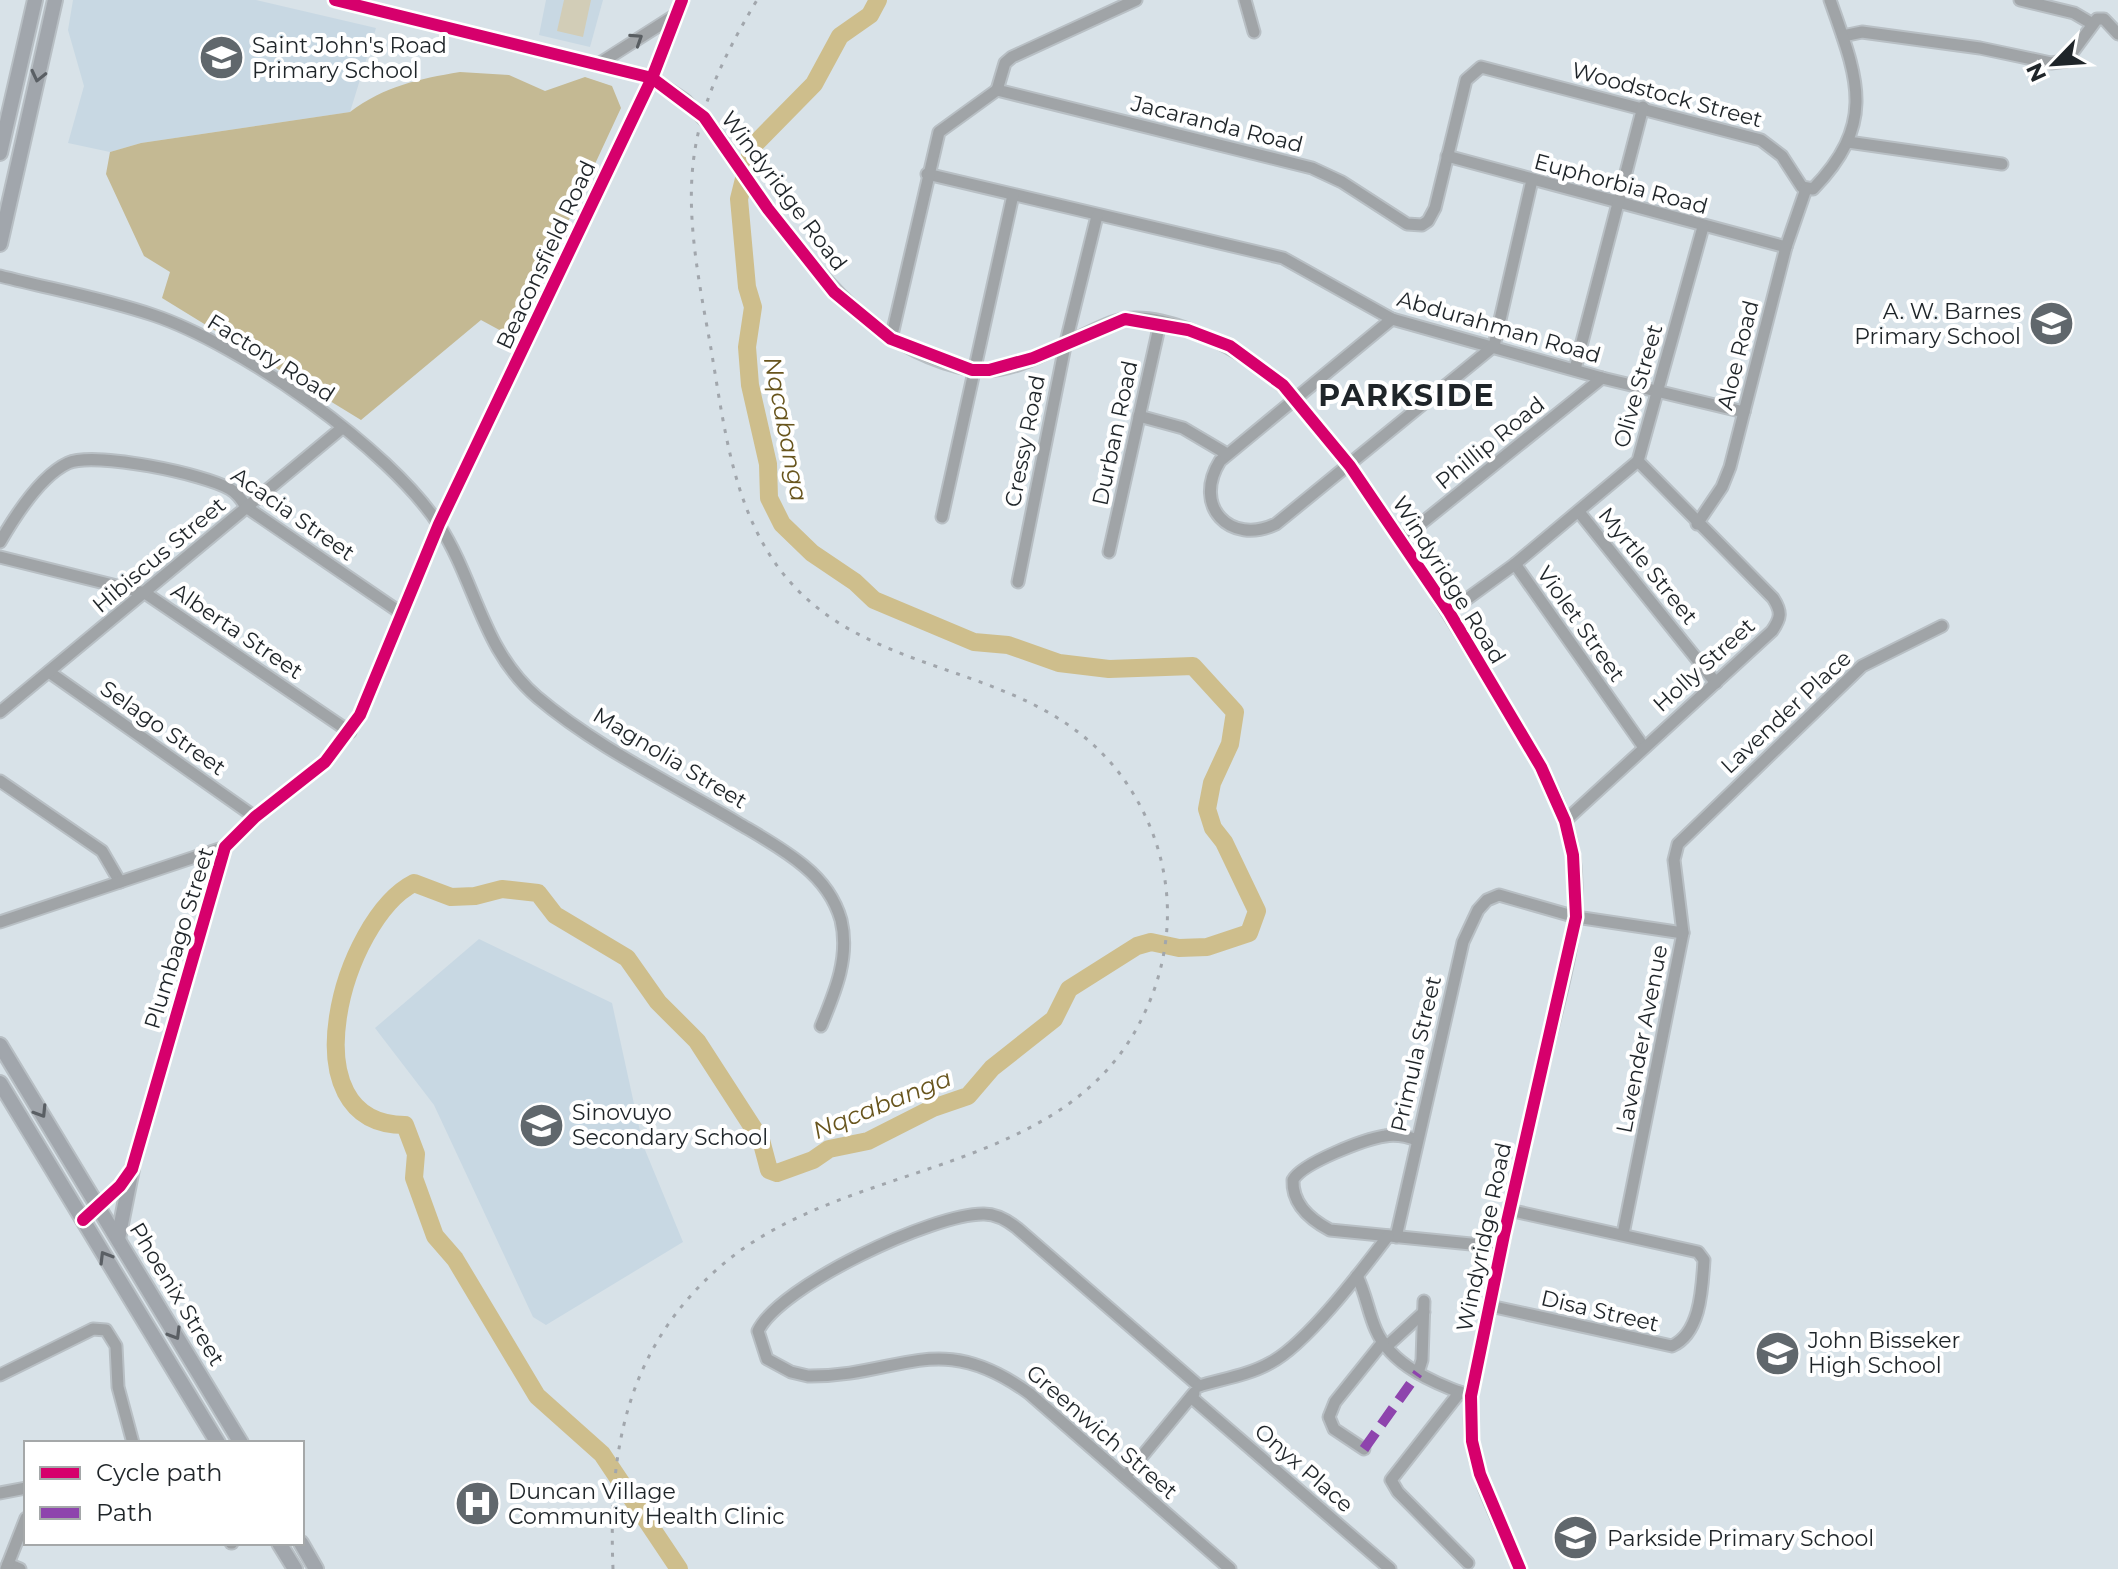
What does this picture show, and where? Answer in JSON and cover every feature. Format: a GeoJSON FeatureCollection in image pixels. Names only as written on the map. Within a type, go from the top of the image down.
{"type":"FeatureCollection","features":[{"type":"Feature","properties":{"kind":"main road"},"geometry":{"type":"LineString","coordinates":[[0,153],[35,0]]}},
{"type":"Feature","properties":{"kind":"main road"},"geometry":{"type":"LineString","coordinates":[[1,239],[55,0]]}},
{"type":"Feature","properties":{"kind":"main road","name":"Phoenix Street"},"geometry":{"type":"LineString","coordinates":[[0,1045],[240,1441]]}},
{"type":"Feature","properties":{"kind":"main road","name":"Phoenix Street"},"geometry":{"type":"LineString","coordinates":[[0,1083],[217,1441]]}},
{"type":"Feature","properties":{"kind":"main road"},"geometry":{"type":"LineString","coordinates":[[118,1239],[132,1169]]}},
{"type":"Feature","properties":{"kind":"main road"},"geometry":{"type":"LineString","coordinates":[[280,1545],[295,1569]]}},
{"type":"Feature","properties":{"kind":"main road"},"geometry":{"type":"LineString","coordinates":[[302,1545],[316,1569]]}},
{"type":"Feature","properties":{"kind":"street"},"geometry":{"type":"LineString","coordinates":[[335,0],[360,3],[652,78]]}},
{"type":"Feature","properties":{"kind":"street","name":"Beaconsfield Road"},"geometry":{"type":"LineString","coordinates":[[439,524],[652,78],[682,0]]}},
{"type":"Feature","properties":{"kind":"street"},"geometry":{"type":"LineString","coordinates":[[891,339],[939,132],[997,90],[1005,63],[1012,57],[1136,0]]}},
{"type":"Feature","properties":{"kind":"street"},"geometry":{"type":"LineString","coordinates":[[1245,0],[1254,32]]}},
{"type":"Feature","properties":{"kind":"street"},"geometry":{"type":"LineString","coordinates":[[1830,0],[1857,85],[1848,142],[2002,164]]}},
{"type":"Feature","properties":{"kind":"street"},"geometry":{"type":"LineString","coordinates":[[2020,0],[2074,13],[2091,23]]}},
{"type":"Feature","properties":{"kind":"street"},"geometry":{"type":"LineString","coordinates":[[597,65],[677,14]]}},
{"type":"Feature","properties":{"kind":"street"},"geometry":{"type":"LineString","coordinates":[[1843,36],[1862,32],[2060,63],[2071,56],[2091,23],[2104,19],[2118,34]]}},
{"type":"Feature","properties":{"kind":"street","name":"Woodstock Street"},"geometry":{"type":"LineString","coordinates":[[1447,156],[1466,80],[1481,67],[1761,140],[1782,156],[1809,189]]}},
{"type":"Feature","properties":{"kind":"street","name":"Windyridge Road"},"geometry":{"type":"LineString","coordinates":[[652,78],[685,100],[716,132],[768,209],[834,292],[891,339],[972,370],[998,368],[1065,346],[1125,319],[1160,323],[1230,346],[1295,398],[1350,466],[1449,612],[1541,767],[1565,821],[1573,855],[1576,917],[1490,1306],[1466,1394],[1480,1474],[1520,1569]]}},
{"type":"Feature","properties":{"kind":"street","name":"Jacaranda Road"},"geometry":{"type":"LineString","coordinates":[[997,90],[1312,168],[1342,182],[1394,219],[1415,225],[1428,221],[1435,208],[1447,156]]}},
{"type":"Feature","properties":{"kind":"street"},"geometry":{"type":"LineString","coordinates":[[1575,369],[1643,107]]}},
{"type":"Feature","properties":{"kind":"street","name":"Aloe Road"},"geometry":{"type":"LineString","coordinates":[[1697,524],[1722,487],[1786,247],[1809,189],[1848,142]]}},
{"type":"Feature","properties":{"kind":"street","name":"Euphorbia Road"},"geometry":{"type":"LineString","coordinates":[[1447,156],[1786,247]]}},
{"type":"Feature","properties":{"kind":"street","name":"Abdurahman Road"},"geometry":{"type":"LineString","coordinates":[[927,174],[1283,258],[1392,319],[1602,378],[1744,412]]}},
{"type":"Feature","properties":{"kind":"street"},"geometry":{"type":"LineString","coordinates":[[1392,319],[1227,454],[1212,473],[1210,500],[1225,523],[1245,531],[1264,530],[1276,524],[1494,346],[1532,180]]}},
{"type":"Feature","properties":{"kind":"street"},"geometry":{"type":"LineString","coordinates":[[942,517],[1013,195]]}},
{"type":"Feature","properties":{"kind":"street","name":"Cressy Road"},"geometry":{"type":"LineString","coordinates":[[1018,582],[1065,346],[1097,216]]}},
{"type":"Feature","properties":{"kind":"street","name":"Olive Street"},"geometry":{"type":"LineString","coordinates":[[1449,612],[1515,564],[1638,461],[1703,227]]}},
{"type":"Feature","properties":{"kind":"street","name":"Factory Road"},"geometry":{"type":"LineString","coordinates":[[0,276],[84,295],[180,325],[250,364],[342,428],[417,497],[439,524]]}},
{"type":"Feature","properties":{"kind":"street","name":"Durban Road"},"geometry":{"type":"LineString","coordinates":[[1109,552],[1160,323]]}},
{"type":"Feature","properties":{"kind":"street","name":"Phillip Road"},"geometry":{"type":"LineString","coordinates":[[1402,539],[1602,378]]}},
{"type":"Feature","properties":{"kind":"street"},"geometry":{"type":"LineString","coordinates":[[1139,416],[1183,428],[1227,454]]}},
{"type":"Feature","properties":{"kind":"street","name":"Hibiscus Street"},"geometry":{"type":"LineString","coordinates":[[0,712],[342,428]]}},
{"type":"Feature","properties":{"kind":"street","name":"Acacia Street"},"geometry":{"type":"LineString","coordinates":[[0,542],[48,478],[67,463],[81,458],[109,458],[215,483],[233,491],[246,507],[401,613]]}},
{"type":"Feature","properties":{"kind":"street","name":"Holly Street"},"geometry":{"type":"LineString","coordinates":[[1565,821],[1643,746],[1772,631],[1781,613],[1773,598],[1638,461]]}},
{"type":"Feature","properties":{"kind":"street","name":"Myrtle Street"},"geometry":{"type":"LineString","coordinates":[[1579,512],[1716,683]]}},
{"type":"Feature","properties":{"kind":"street","name":"Plumbago Street"},"geometry":{"type":"LineString","coordinates":[[83,1220],[132,1169],[225,847],[255,817],[325,762],[350,732],[367,701],[439,524]]}},
{"type":"Feature","properties":{"kind":"street","name":"Magnolia Street"},"geometry":{"type":"LineString","coordinates":[[439,524],[491,642],[520,681],[588,732],[787,853],[827,891],[841,920],[844,955],[838,982],[821,1026]]}},
{"type":"Feature","properties":{"kind":"street","name":"Alberta Street"},"geometry":{"type":"LineString","coordinates":[[0,557],[145,593],[350,732]]}},
{"type":"Feature","properties":{"kind":"street","name":"Violet Street"},"geometry":{"type":"LineString","coordinates":[[1515,564],[1643,746]]}},
{"type":"Feature","properties":{"kind":"street","name":"Lavender Place"},"geometry":{"type":"LineString","coordinates":[[1675,851],[1684,837],[1862,666],[1942,626]]}},
{"type":"Feature","properties":{"kind":"street","name":"Selago Street"},"geometry":{"type":"LineString","coordinates":[[49,672],[255,817]]}},
{"type":"Feature","properties":{"kind":"street"},"geometry":{"type":"LineString","coordinates":[[0,781],[102,851],[120,882]]}},
{"type":"Feature","properties":{"kind":"street"},"geometry":{"type":"LineString","coordinates":[[0,922],[225,847]]}},
{"type":"Feature","properties":{"kind":"street","name":"Lavender Avenue"},"geometry":{"type":"LineString","coordinates":[[1623,1234],[1683,933],[1675,851]]}},
{"type":"Feature","properties":{"kind":"street","name":"Primula Street"},"geometry":{"type":"LineString","coordinates":[[1392,1236],[1463,942],[1478,910],[1487,900],[1499,895],[1576,917]]}},
{"type":"Feature","properties":{"kind":"street"},"geometry":{"type":"LineString","coordinates":[[1576,917],[1683,933]]}},
{"type":"Feature","properties":{"kind":"street"},"geometry":{"type":"LineString","coordinates":[[1417,1140],[1398,1135],[1363,1142],[1303,1169],[1293,1180],[1299,1203],[1320,1225],[1346,1234],[1501,1247]]}},
{"type":"Feature","properties":{"kind":"street"},"geometry":{"type":"LineString","coordinates":[[1509,1210],[1623,1234]]}},
{"type":"Feature","properties":{"kind":"street","name":"Greenwich Street"},"geometry":{"type":"LineString","coordinates":[[1199,1386],[1017,1228],[1007,1220],[988,1214],[941,1224],[861,1252],[772,1313],[758,1331],[761,1351],[773,1365],[791,1372],[820,1376],[924,1357],[978,1364],[995,1371],[1030,1394],[1230,1569]]}},
{"type":"Feature","properties":{"kind":"street","name":"Disa Street"},"geometry":{"type":"LineString","coordinates":[[1490,1306],[1672,1346],[1686,1336],[1693,1325],[1704,1260],[1698,1252],[1623,1234]]}},
{"type":"Feature","properties":{"kind":"street"},"geometry":{"type":"LineString","coordinates":[[1125,1477],[1199,1386],[1270,1363],[1357,1276],[1392,1236]]}},
{"type":"Feature","properties":{"kind":"street"},"geometry":{"type":"LineString","coordinates":[[1357,1276],[1385,1344],[1418,1373],[1466,1394],[1391,1480],[1394,1489],[1468,1563]]}},
{"type":"Feature","properties":{"kind":"street"},"geometry":{"type":"LineString","coordinates":[[1364,1449],[1334,1429],[1329,1417],[1335,1402],[1385,1344],[1424,1306],[1422,1360],[1418,1373]]}},
{"type":"Feature","properties":{"kind":"street"},"geometry":{"type":"LineString","coordinates":[[0,1375],[93,1329],[106,1330],[116,1346],[120,1398],[132,1441]]}},
{"type":"Feature","properties":{"kind":"street","name":"Onyx Place"},"geometry":{"type":"LineString","coordinates":[[1191,1397],[1390,1569]]}},
{"type":"Feature","properties":{"kind":"street"},"geometry":{"type":"LineString","coordinates":[[0,1493],[24,1488]]}},
{"type":"Feature","properties":{"kind":"street"},"geometry":{"type":"LineString","coordinates":[[20,1569],[7,1567],[24,1523]]}},
{"type":"Feature","properties":{"kind":"shaded area","name":"Saint John's Road Primary School"},"geometry":{"type":"Polygon","coordinates":[[[73,0],[256,0],[376,28],[350,112],[141,143],[110,152],[68,143],[84,86],[68,30],[73,0]]]}},
{"type":"Feature","properties":{"kind":"shaded area"},"geometry":{"type":"Polygon","coordinates":[[[546,0],[603,0],[590,47],[539,35],[546,0]]]}},
{"type":"Feature","properties":{"kind":"shaded area"},"geometry":{"type":"Polygon","coordinates":[[[564,0],[591,0],[583,37],[557,31],[564,0]]]}},
{"type":"Feature","properties":{"kind":"shaded area"},"geometry":{"type":"Polygon","coordinates":[[[460,72],[509,75],[545,91],[585,77],[612,86],[621,108],[514,338],[481,320],[361,420],[162,298],[170,272],[144,256],[106,174],[110,152],[141,143],[350,112],[402,85],[460,72]]]}},
{"type":"Feature","properties":{"kind":"shaded area","name":"Sinovuyo Secondary School"},"geometry":{"type":"Polygon","coordinates":[[[479,939],[612,1003],[643,1145],[683,1242],[546,1325],[533,1317],[434,1105],[375,1028],[479,939]]]}},
{"type":"Feature","properties":{"kind":"waterway","name":"Nqcabanga"},"geometry":{"type":"LineString","coordinates":[[679,1569],[602,1454],[537,1396],[455,1259],[435,1236],[414,1178],[416,1154],[405,1125],[368,1116],[346,1092],[336,1058],[338,1018],[348,975],[366,936],[388,904],[414,883],[451,897],[475,896],[502,889],[538,893],[555,915],[627,958],[658,1002],[697,1041],[761,1140],[769,1170],[777,1173],[813,1160],[829,1149],[868,1141],[933,1108],[968,1096],[992,1068],[1054,1019],[1069,989],[1137,946],[1151,942],[1179,948],[1207,947],[1249,933],[1257,911],[1224,842],[1213,828],[1207,809],[1212,783],[1230,744],[1235,712],[1193,666],[1109,669],[1059,663],[1008,645],[974,642],[874,600],[855,582],[812,553],[782,524],[769,498],[768,464],[750,385],[747,347],[753,307],[747,287],[739,199],[752,147],[814,84],[840,36],[870,15],[878,0]]}},
{"type":"Feature","properties":{"kind":"railway"},"geometry":{"type":"LineString","coordinates":[[613,1569],[615,1482],[620,1442],[630,1403],[644,1366],[664,1330],[690,1297],[722,1265],[773,1230],[831,1203],[1011,1137],[1065,1107],[1110,1066],[1145,1012],[1157,982],[1166,936],[1166,888],[1154,837],[1131,790],[1095,746],[1053,715],[1007,692],[909,657],[862,636],[819,609],[781,571],[750,516],[739,487],[724,425],[699,282],[691,197],[701,123],[713,86],[757,0]]}},
{"type":"Feature","properties":{"kind":"marked path"},"geometry":{"type":"LineString","coordinates":[[1364,1449],[1418,1373]]}},
{"type":"Feature","properties":{"kind":"cycle path"},"geometry":{"type":"LineString","coordinates":[[335,0],[652,78],[704,117],[768,209],[834,292],[891,339],[972,370],[989,370],[1033,358],[1125,319],[1188,330],[1230,346],[1283,385],[1350,466],[1449,612],[1541,767],[1565,821],[1573,855],[1576,917],[1471,1396],[1472,1441],[1480,1474],[1520,1569]]}},
{"type":"Feature","properties":{"kind":"cycle path"},"geometry":{"type":"LineString","coordinates":[[83,1220],[120,1186],[132,1169],[225,847],[255,817],[325,762],[360,715],[439,524],[652,78],[682,0]]}},
{"type":"Feature","properties":{"kind":"place","name":"Saint John's Road Primary School"},"geometry":{"type":"Point","coordinates":[221,58]}},
{"type":"Feature","properties":{"kind":"place","name":"A. W. Barnes Primary School"},"geometry":{"type":"Point","coordinates":[2052,324]}},
{"type":"Feature","properties":{"kind":"place","name":"Sinovuyo Secondary School"},"geometry":{"type":"Point","coordinates":[541,1125]}},
{"type":"Feature","properties":{"kind":"place","name":"John Bisseker High School"},"geometry":{"type":"Point","coordinates":[1777,1353]}},
{"type":"Feature","properties":{"kind":"place","name":"Duncan Village Community Health Clinic"},"geometry":{"type":"Point","coordinates":[477,1504]}},
{"type":"Feature","properties":{"kind":"place","name":"Parkside Primary School"},"geometry":{"type":"Point","coordinates":[1576,1538]}},
{"type":"Feature","properties":{"kind":"district","name":"PARKSIDE"},"geometry":{"type":"Point","coordinates":[1407,395]}}]}
